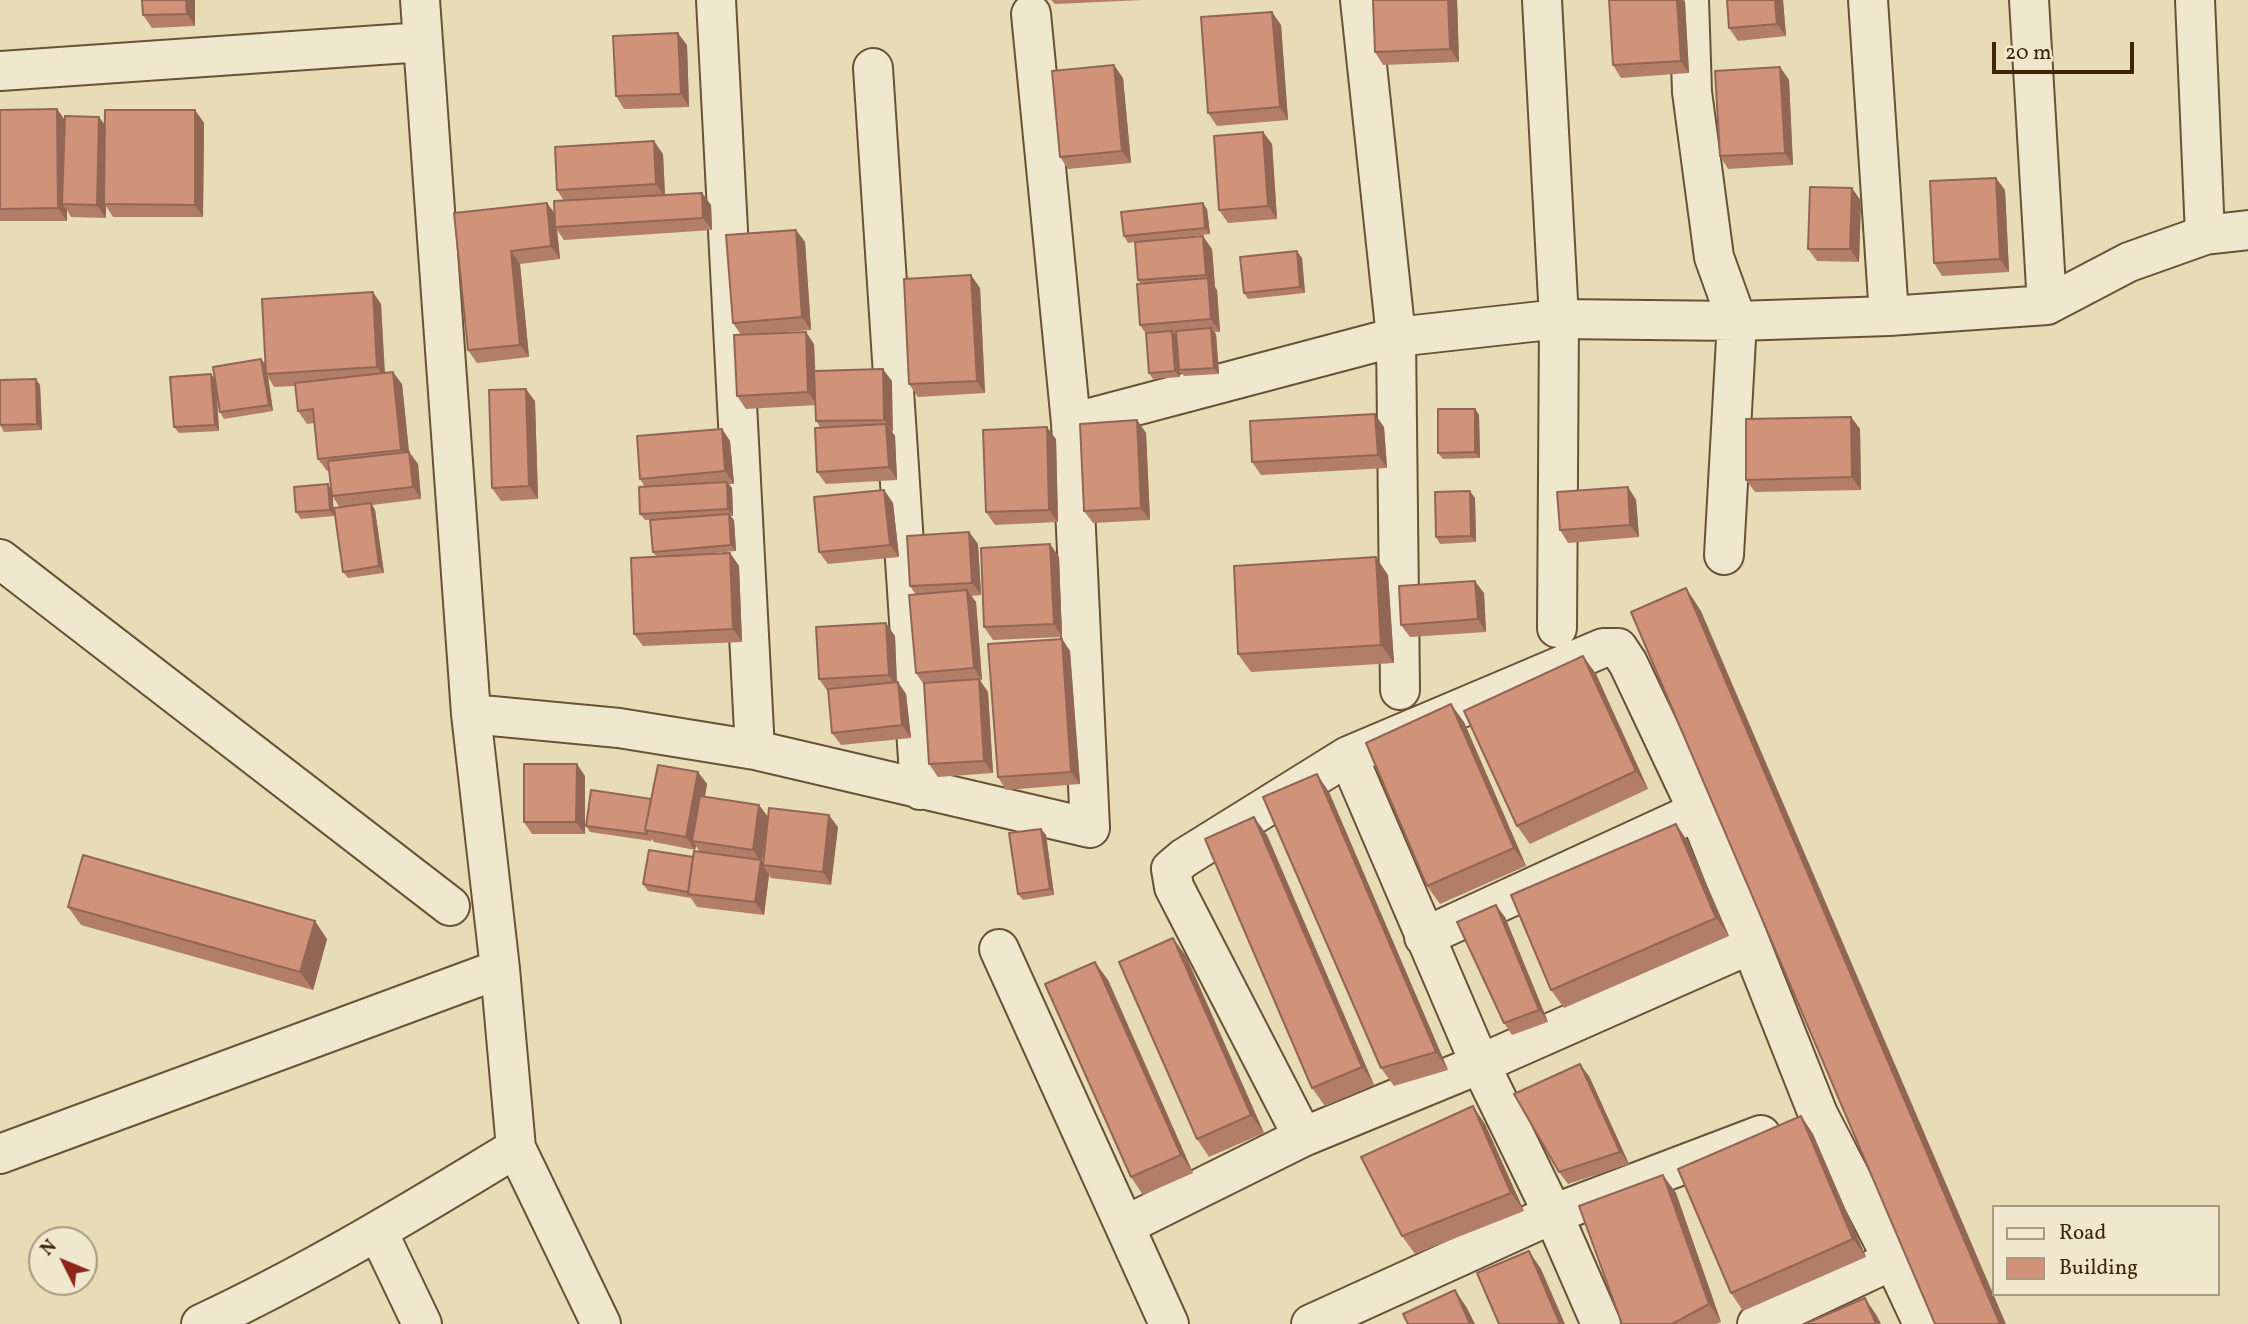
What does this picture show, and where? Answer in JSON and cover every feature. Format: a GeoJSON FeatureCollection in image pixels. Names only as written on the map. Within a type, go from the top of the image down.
{"type":"FeatureCollection","features":[{"type":"Feature","properties":{"kind":"street"},"geometry":{"type":"LineString","coordinates":[[420,0],[471,714],[500,969],[516,1148],[601,1324]]}},
{"type":"Feature","properties":{"kind":"street"},"geometry":{"type":"LineString","coordinates":[[716,0],[755,750]]}},
{"type":"Feature","properties":{"kind":"street"},"geometry":{"type":"LineString","coordinates":[[1360,0],[1396,337],[1400,690]]}},
{"type":"Feature","properties":{"kind":"street"},"geometry":{"type":"LineString","coordinates":[[1542,0],[1559,319],[1557,628]]}},
{"type":"Feature","properties":{"kind":"street"},"geometry":{"type":"LineString","coordinates":[[1689,0],[1692,92],[1714,257],[1737,321],[1724,555]]}},
{"type":"Feature","properties":{"kind":"street"},"geometry":{"type":"LineString","coordinates":[[1868,0],[1889,316]]}},
{"type":"Feature","properties":{"kind":"street"},"geometry":{"type":"LineString","coordinates":[[2029,0],[2047,305]]}},
{"type":"Feature","properties":{"kind":"street"},"geometry":{"type":"LineString","coordinates":[[2195,0],[2205,235]]}},
{"type":"Feature","properties":{"kind":"street"},"geometry":{"type":"LineString","coordinates":[[471,714],[619,728],[755,750],[1090,828],[1071,423],[1031,14]]}},
{"type":"Feature","properties":{"kind":"street"},"geometry":{"type":"LineString","coordinates":[[0,71],[423,42]]}},
{"type":"Feature","properties":{"kind":"street"},"geometry":{"type":"LineString","coordinates":[[873,68],[920,790]]}},
{"type":"Feature","properties":{"kind":"street"},"geometry":{"type":"LineString","coordinates":[[1071,423],[1396,337],[1559,319],[1737,321],[1889,316],[2047,305],[2129,262],[2205,235],[2248,230]]}},
{"type":"Feature","properties":{"kind":"street"},"geometry":{"type":"LineString","coordinates":[[0,559],[450,906]]}},
{"type":"Feature","properties":{"kind":"street"},"geometry":{"type":"LineString","coordinates":[[1303,1137],[1174,887],[1171,869],[1184,858],[1348,756],[1603,648],[1618,648],[1628,663],[1698,811],[1818,1114],[1923,1324]]}},
{"type":"Feature","properties":{"kind":"street"},"geometry":{"type":"LineString","coordinates":[[1348,756],[1480,1065],[1553,1214],[1601,1324]]}},
{"type":"Feature","properties":{"kind":"street"},"geometry":{"type":"LineString","coordinates":[[1424,937],[1698,811]]}},
{"type":"Feature","properties":{"kind":"street"},"geometry":{"type":"LineString","coordinates":[[1126,1225],[1303,1137],[1480,1065],[1749,945]]}},
{"type":"Feature","properties":{"kind":"street"},"geometry":{"type":"LineString","coordinates":[[999,949],[1169,1324]]}},
{"type":"Feature","properties":{"kind":"street"},"geometry":{"type":"LineString","coordinates":[[0,1154],[500,969]]}},
{"type":"Feature","properties":{"kind":"street"},"geometry":{"type":"LineString","coordinates":[[1311,1324],[1378,1311],[1553,1214],[1818,1114]]}},
{"type":"Feature","properties":{"kind":"street"},"geometry":{"type":"LineString","coordinates":[[201,1324],[257,1312],[378,1232],[516,1148]]}},
{"type":"Feature","properties":{"kind":"street"},"geometry":{"type":"LineString","coordinates":[[378,1232],[422,1324]]}},
{"type":"Feature","properties":{"kind":"street"},"geometry":{"type":"LineString","coordinates":[[1758,1324],[1893,1260]]}},
{"type":"Feature","properties":{"kind":"building"},"geometry":{"type":"Polygon","coordinates":[[[142,0],[186,0],[187,14],[143,15],[142,0]]]}},
{"type":"Feature","properties":{"kind":"building"},"geometry":{"type":"Polygon","coordinates":[[[1373,0],[1448,0],[1450,49],[1375,52],[1373,0]]]}},
{"type":"Feature","properties":{"kind":"building"},"geometry":{"type":"Polygon","coordinates":[[[1609,0],[1677,0],[1681,61],[1613,65],[1609,0]]]}},
{"type":"Feature","properties":{"kind":"building"},"geometry":{"type":"Polygon","coordinates":[[[1727,0],[1775,0],[1777,24],[1729,28],[1727,0]]]}},
{"type":"Feature","properties":{"kind":"building"},"geometry":{"type":"Polygon","coordinates":[[[1272,12],[1280,107],[1208,113],[1201,17],[1272,12]]]}},
{"type":"Feature","properties":{"kind":"building"},"geometry":{"type":"Polygon","coordinates":[[[678,33],[681,94],[616,96],[613,36],[678,33]]]}},
{"type":"Feature","properties":{"kind":"building"},"geometry":{"type":"Polygon","coordinates":[[[1114,65],[1122,151],[1060,157],[1052,71],[1114,65]]]}},
{"type":"Feature","properties":{"kind":"building"},"geometry":{"type":"Polygon","coordinates":[[[1780,67],[1785,153],[1720,156],[1715,71],[1780,67]]]}},
{"type":"Feature","properties":{"kind":"building"},"geometry":{"type":"Polygon","coordinates":[[[57,109],[58,208],[0,209],[0,110],[57,109]]]}},
{"type":"Feature","properties":{"kind":"building"},"geometry":{"type":"Polygon","coordinates":[[[105,110],[195,110],[195,205],[104,204],[105,110]]]}},
{"type":"Feature","properties":{"kind":"building"},"geometry":{"type":"Polygon","coordinates":[[[65,116],[99,117],[97,205],[62,204],[65,116]]]}},
{"type":"Feature","properties":{"kind":"building"},"geometry":{"type":"Polygon","coordinates":[[[1263,132],[1268,206],[1219,210],[1214,136],[1263,132]]]}},
{"type":"Feature","properties":{"kind":"building"},"geometry":{"type":"Polygon","coordinates":[[[654,141],[656,184],[557,190],[555,147],[654,141]]]}},
{"type":"Feature","properties":{"kind":"building"},"geometry":{"type":"Polygon","coordinates":[[[1996,178],[2000,259],[1934,263],[1930,181],[1996,178]]]}},
{"type":"Feature","properties":{"kind":"building"},"geometry":{"type":"Polygon","coordinates":[[[1810,187],[1852,188],[1850,249],[1808,249],[1810,187]]]}},
{"type":"Feature","properties":{"kind":"building"},"geometry":{"type":"Polygon","coordinates":[[[702,193],[703,218],[555,227],[554,201],[702,193]]]}},
{"type":"Feature","properties":{"kind":"building"},"geometry":{"type":"Polygon","coordinates":[[[547,203],[551,246],[511,251],[520,345],[468,350],[454,213],[547,203]]]}},
{"type":"Feature","properties":{"kind":"building"},"geometry":{"type":"Polygon","coordinates":[[[1203,203],[1205,228],[1124,236],[1121,212],[1203,203]]]}},
{"type":"Feature","properties":{"kind":"building"},"geometry":{"type":"Polygon","coordinates":[[[796,230],[802,317],[733,323],[726,235],[796,230]]]}},
{"type":"Feature","properties":{"kind":"building"},"geometry":{"type":"Polygon","coordinates":[[[1203,236],[1206,275],[1138,280],[1135,242],[1203,236]]]}},
{"type":"Feature","properties":{"kind":"building"},"geometry":{"type":"Polygon","coordinates":[[[1297,251],[1300,287],[1244,293],[1240,257],[1297,251]]]}},
{"type":"Feature","properties":{"kind":"building"},"geometry":{"type":"Polygon","coordinates":[[[971,275],[977,381],[909,384],[904,279],[971,275]]]}},
{"type":"Feature","properties":{"kind":"building"},"geometry":{"type":"Polygon","coordinates":[[[1208,278],[1211,319],[1140,325],[1137,284],[1208,278]]]}},
{"type":"Feature","properties":{"kind":"building"},"geometry":{"type":"Polygon","coordinates":[[[373,292],[377,367],[266,374],[262,299],[373,292]]]}},
{"type":"Feature","properties":{"kind":"building"},"geometry":{"type":"Polygon","coordinates":[[[1211,328],[1214,368],[1179,370],[1176,331],[1211,328]]]}},
{"type":"Feature","properties":{"kind":"building"},"geometry":{"type":"Polygon","coordinates":[[[1172,331],[1175,371],[1149,373],[1146,333],[1172,331]]]}},
{"type":"Feature","properties":{"kind":"building"},"geometry":{"type":"Polygon","coordinates":[[[806,332],[808,392],[737,396],[734,335],[806,332]]]}},
{"type":"Feature","properties":{"kind":"building"},"geometry":{"type":"Polygon","coordinates":[[[261,359],[269,405],[220,412],[213,367],[261,359]]]}},
{"type":"Feature","properties":{"kind":"building"},"geometry":{"type":"Polygon","coordinates":[[[883,369],[884,420],[816,421],[814,371],[883,369]]]}},
{"type":"Feature","properties":{"kind":"building"},"geometry":{"type":"Polygon","coordinates":[[[393,372],[401,450],[318,459],[313,409],[298,411],[295,383],[393,372]]]}},
{"type":"Feature","properties":{"kind":"building"},"geometry":{"type":"Polygon","coordinates":[[[211,374],[215,425],[174,427],[170,377],[211,374]]]}},
{"type":"Feature","properties":{"kind":"building"},"geometry":{"type":"Polygon","coordinates":[[[36,379],[37,424],[0,425],[0,380],[36,379]]]}},
{"type":"Feature","properties":{"kind":"building"},"geometry":{"type":"Polygon","coordinates":[[[526,389],[529,486],[492,488],[489,390],[526,389]]]}},
{"type":"Feature","properties":{"kind":"building"},"geometry":{"type":"Polygon","coordinates":[[[1438,409],[1475,409],[1475,452],[1438,453],[1438,409]]]}},
{"type":"Feature","properties":{"kind":"building"},"geometry":{"type":"Polygon","coordinates":[[[1375,414],[1378,455],[1252,462],[1250,421],[1375,414]]]}},
{"type":"Feature","properties":{"kind":"building"},"geometry":{"type":"Polygon","coordinates":[[[1851,417],[1852,477],[1746,480],[1746,419],[1851,417]]]}},
{"type":"Feature","properties":{"kind":"building"},"geometry":{"type":"Polygon","coordinates":[[[1137,420],[1141,508],[1084,511],[1080,424],[1137,420]]]}},
{"type":"Feature","properties":{"kind":"building"},"geometry":{"type":"Polygon","coordinates":[[[886,424],[889,467],[817,472],[815,428],[886,424]]]}},
{"type":"Feature","properties":{"kind":"building"},"geometry":{"type":"Polygon","coordinates":[[[1047,427],[1049,510],[986,512],[983,430],[1047,427]]]}},
{"type":"Feature","properties":{"kind":"building"},"geometry":{"type":"Polygon","coordinates":[[[722,429],[725,471],[640,479],[637,436],[722,429]]]}},
{"type":"Feature","properties":{"kind":"building"},"geometry":{"type":"Polygon","coordinates":[[[409,452],[413,487],[332,496],[328,461],[409,452]]]}},
{"type":"Feature","properties":{"kind":"building"},"geometry":{"type":"Polygon","coordinates":[[[727,482],[728,509],[640,514],[639,487],[727,482]]]}},
{"type":"Feature","properties":{"kind":"building"},"geometry":{"type":"Polygon","coordinates":[[[328,484],[330,510],[296,512],[294,487],[328,484]]]}},
{"type":"Feature","properties":{"kind":"building"},"geometry":{"type":"Polygon","coordinates":[[[1628,487],[1630,525],[1560,530],[1557,492],[1628,487]]]}},
{"type":"Feature","properties":{"kind":"building"},"geometry":{"type":"Polygon","coordinates":[[[884,490],[890,545],[819,552],[814,497],[884,490]]]}},
{"type":"Feature","properties":{"kind":"building"},"geometry":{"type":"Polygon","coordinates":[[[1470,491],[1471,536],[1436,537],[1435,492],[1470,491]]]}},
{"type":"Feature","properties":{"kind":"building"},"geometry":{"type":"Polygon","coordinates":[[[371,503],[379,566],[343,572],[334,508],[371,503]]]}},
{"type":"Feature","properties":{"kind":"building"},"geometry":{"type":"Polygon","coordinates":[[[729,514],[731,545],[653,552],[650,520],[729,514]]]}},
{"type":"Feature","properties":{"kind":"building"},"geometry":{"type":"Polygon","coordinates":[[[969,532],[972,583],[910,586],[907,536],[969,532]]]}},
{"type":"Feature","properties":{"kind":"building"},"geometry":{"type":"Polygon","coordinates":[[[1050,544],[1054,624],[984,627],[981,548],[1050,544]]]}},
{"type":"Feature","properties":{"kind":"building"},"geometry":{"type":"Polygon","coordinates":[[[730,553],[733,629],[634,634],[631,558],[730,553]]]}},
{"type":"Feature","properties":{"kind":"building"},"geometry":{"type":"Polygon","coordinates":[[[1376,557],[1381,645],[1238,654],[1234,566],[1376,557]]]}},
{"type":"Feature","properties":{"kind":"building"},"geometry":{"type":"Polygon","coordinates":[[[1475,581],[1478,619],[1401,625],[1399,586],[1475,581]]]}},
{"type":"Feature","properties":{"kind":"building"},"geometry":{"type":"Polygon","coordinates":[[[1686,588],[2000,1324],[1935,1324],[1631,612],[1686,588]]]}},
{"type":"Feature","properties":{"kind":"building"},"geometry":{"type":"Polygon","coordinates":[[[967,590],[974,668],[916,673],[909,595],[967,590]]]}},
{"type":"Feature","properties":{"kind":"building"},"geometry":{"type":"Polygon","coordinates":[[[886,623],[889,675],[819,679],[816,627],[886,623]]]}},
{"type":"Feature","properties":{"kind":"building"},"geometry":{"type":"Polygon","coordinates":[[[1062,639],[1071,772],[998,777],[988,644],[1062,639]]]}},
{"type":"Feature","properties":{"kind":"building"},"geometry":{"type":"Polygon","coordinates":[[[1583,656],[1636,771],[1517,826],[1464,711],[1583,656]]]}},
{"type":"Feature","properties":{"kind":"building"},"geometry":{"type":"Polygon","coordinates":[[[979,679],[984,761],[929,764],[924,683],[979,679]]]}},
{"type":"Feature","properties":{"kind":"building"},"geometry":{"type":"Polygon","coordinates":[[[898,682],[902,725],[832,733],[828,689],[898,682]]]}},
{"type":"Feature","properties":{"kind":"building"},"geometry":{"type":"Polygon","coordinates":[[[1451,704],[1514,848],[1427,886],[1366,743],[1451,704]]]}},
{"type":"Feature","properties":{"kind":"building"},"geometry":{"type":"Polygon","coordinates":[[[524,764],[577,764],[576,822],[524,822],[524,764]]]}},
{"type":"Feature","properties":{"kind":"building"},"geometry":{"type":"Polygon","coordinates":[[[658,765],[698,772],[686,837],[645,830],[658,765]]]}},
{"type":"Feature","properties":{"kind":"building"},"geometry":{"type":"Polygon","coordinates":[[[1317,774],[1436,1052],[1381,1068],[1263,797],[1317,774]]]}},
{"type":"Feature","properties":{"kind":"building"},"geometry":{"type":"Polygon","coordinates":[[[591,790],[651,799],[645,830],[647,834],[586,826],[591,790]]]}},
{"type":"Feature","properties":{"kind":"building"},"geometry":{"type":"Polygon","coordinates":[[[700,796],[759,805],[753,850],[692,841],[700,796]]]}},
{"type":"Feature","properties":{"kind":"building"},"geometry":{"type":"Polygon","coordinates":[[[769,808],[829,815],[823,872],[763,865],[769,808]]]}},
{"type":"Feature","properties":{"kind":"building"},"geometry":{"type":"Polygon","coordinates":[[[1254,817],[1362,1067],[1312,1088],[1205,839],[1254,817]]]}},
{"type":"Feature","properties":{"kind":"building"},"geometry":{"type":"Polygon","coordinates":[[[1676,824],[1716,918],[1551,990],[1511,895],[1676,824]]]}},
{"type":"Feature","properties":{"kind":"building"},"geometry":{"type":"Polygon","coordinates":[[[1041,829],[1050,889],[1018,894],[1009,833],[1041,829]]]}},
{"type":"Feature","properties":{"kind":"building"},"geometry":{"type":"Polygon","coordinates":[[[649,850],[693,857],[688,892],[643,884],[649,850]]]}},
{"type":"Feature","properties":{"kind":"building"},"geometry":{"type":"Polygon","coordinates":[[[694,851],[761,860],[755,902],[688,894],[694,851]]]}},
{"type":"Feature","properties":{"kind":"building"},"geometry":{"type":"Polygon","coordinates":[[[83,855],[315,921],[300,972],[68,907],[83,855]]]}},
{"type":"Feature","properties":{"kind":"building"},"geometry":{"type":"Polygon","coordinates":[[[1496,905],[1539,1010],[1504,1023],[1457,922],[1496,905]]]}},
{"type":"Feature","properties":{"kind":"building"},"geometry":{"type":"Polygon","coordinates":[[[1173,938],[1251,1115],[1197,1139],[1119,962],[1173,938]]]}},
{"type":"Feature","properties":{"kind":"building"},"geometry":{"type":"Polygon","coordinates":[[[1095,962],[1181,1155],[1131,1177],[1045,984],[1095,962]]]}},
{"type":"Feature","properties":{"kind":"building"},"geometry":{"type":"Polygon","coordinates":[[[1580,1064],[1620,1152],[1559,1172],[1514,1094],[1580,1064]]]}},
{"type":"Feature","properties":{"kind":"building"},"geometry":{"type":"Polygon","coordinates":[[[1473,1106],[1511,1193],[1402,1236],[1361,1157],[1473,1106]]]}},
{"type":"Feature","properties":{"kind":"building"},"geometry":{"type":"Polygon","coordinates":[[[1801,1116],[1853,1239],[1731,1293],[1678,1169],[1801,1116]]]}},
{"type":"Feature","properties":{"kind":"building"},"geometry":{"type":"Polygon","coordinates":[[[1663,1175],[1709,1304],[1672,1324],[1622,1324],[1579,1206],[1663,1175]]]}},
{"type":"Feature","properties":{"kind":"building"},"geometry":{"type":"Polygon","coordinates":[[[1529,1251],[1560,1324],[1499,1324],[1477,1273],[1529,1251]]]}},
{"type":"Feature","properties":{"kind":"building"},"geometry":{"type":"Polygon","coordinates":[[[1455,1290],[1470,1324],[1408,1324],[1403,1314],[1455,1290]]]}},
{"type":"Feature","properties":{"kind":"building"},"geometry":{"type":"Polygon","coordinates":[[[1865,1298],[1876,1324],[1805,1324],[1865,1298]]]}}]}
